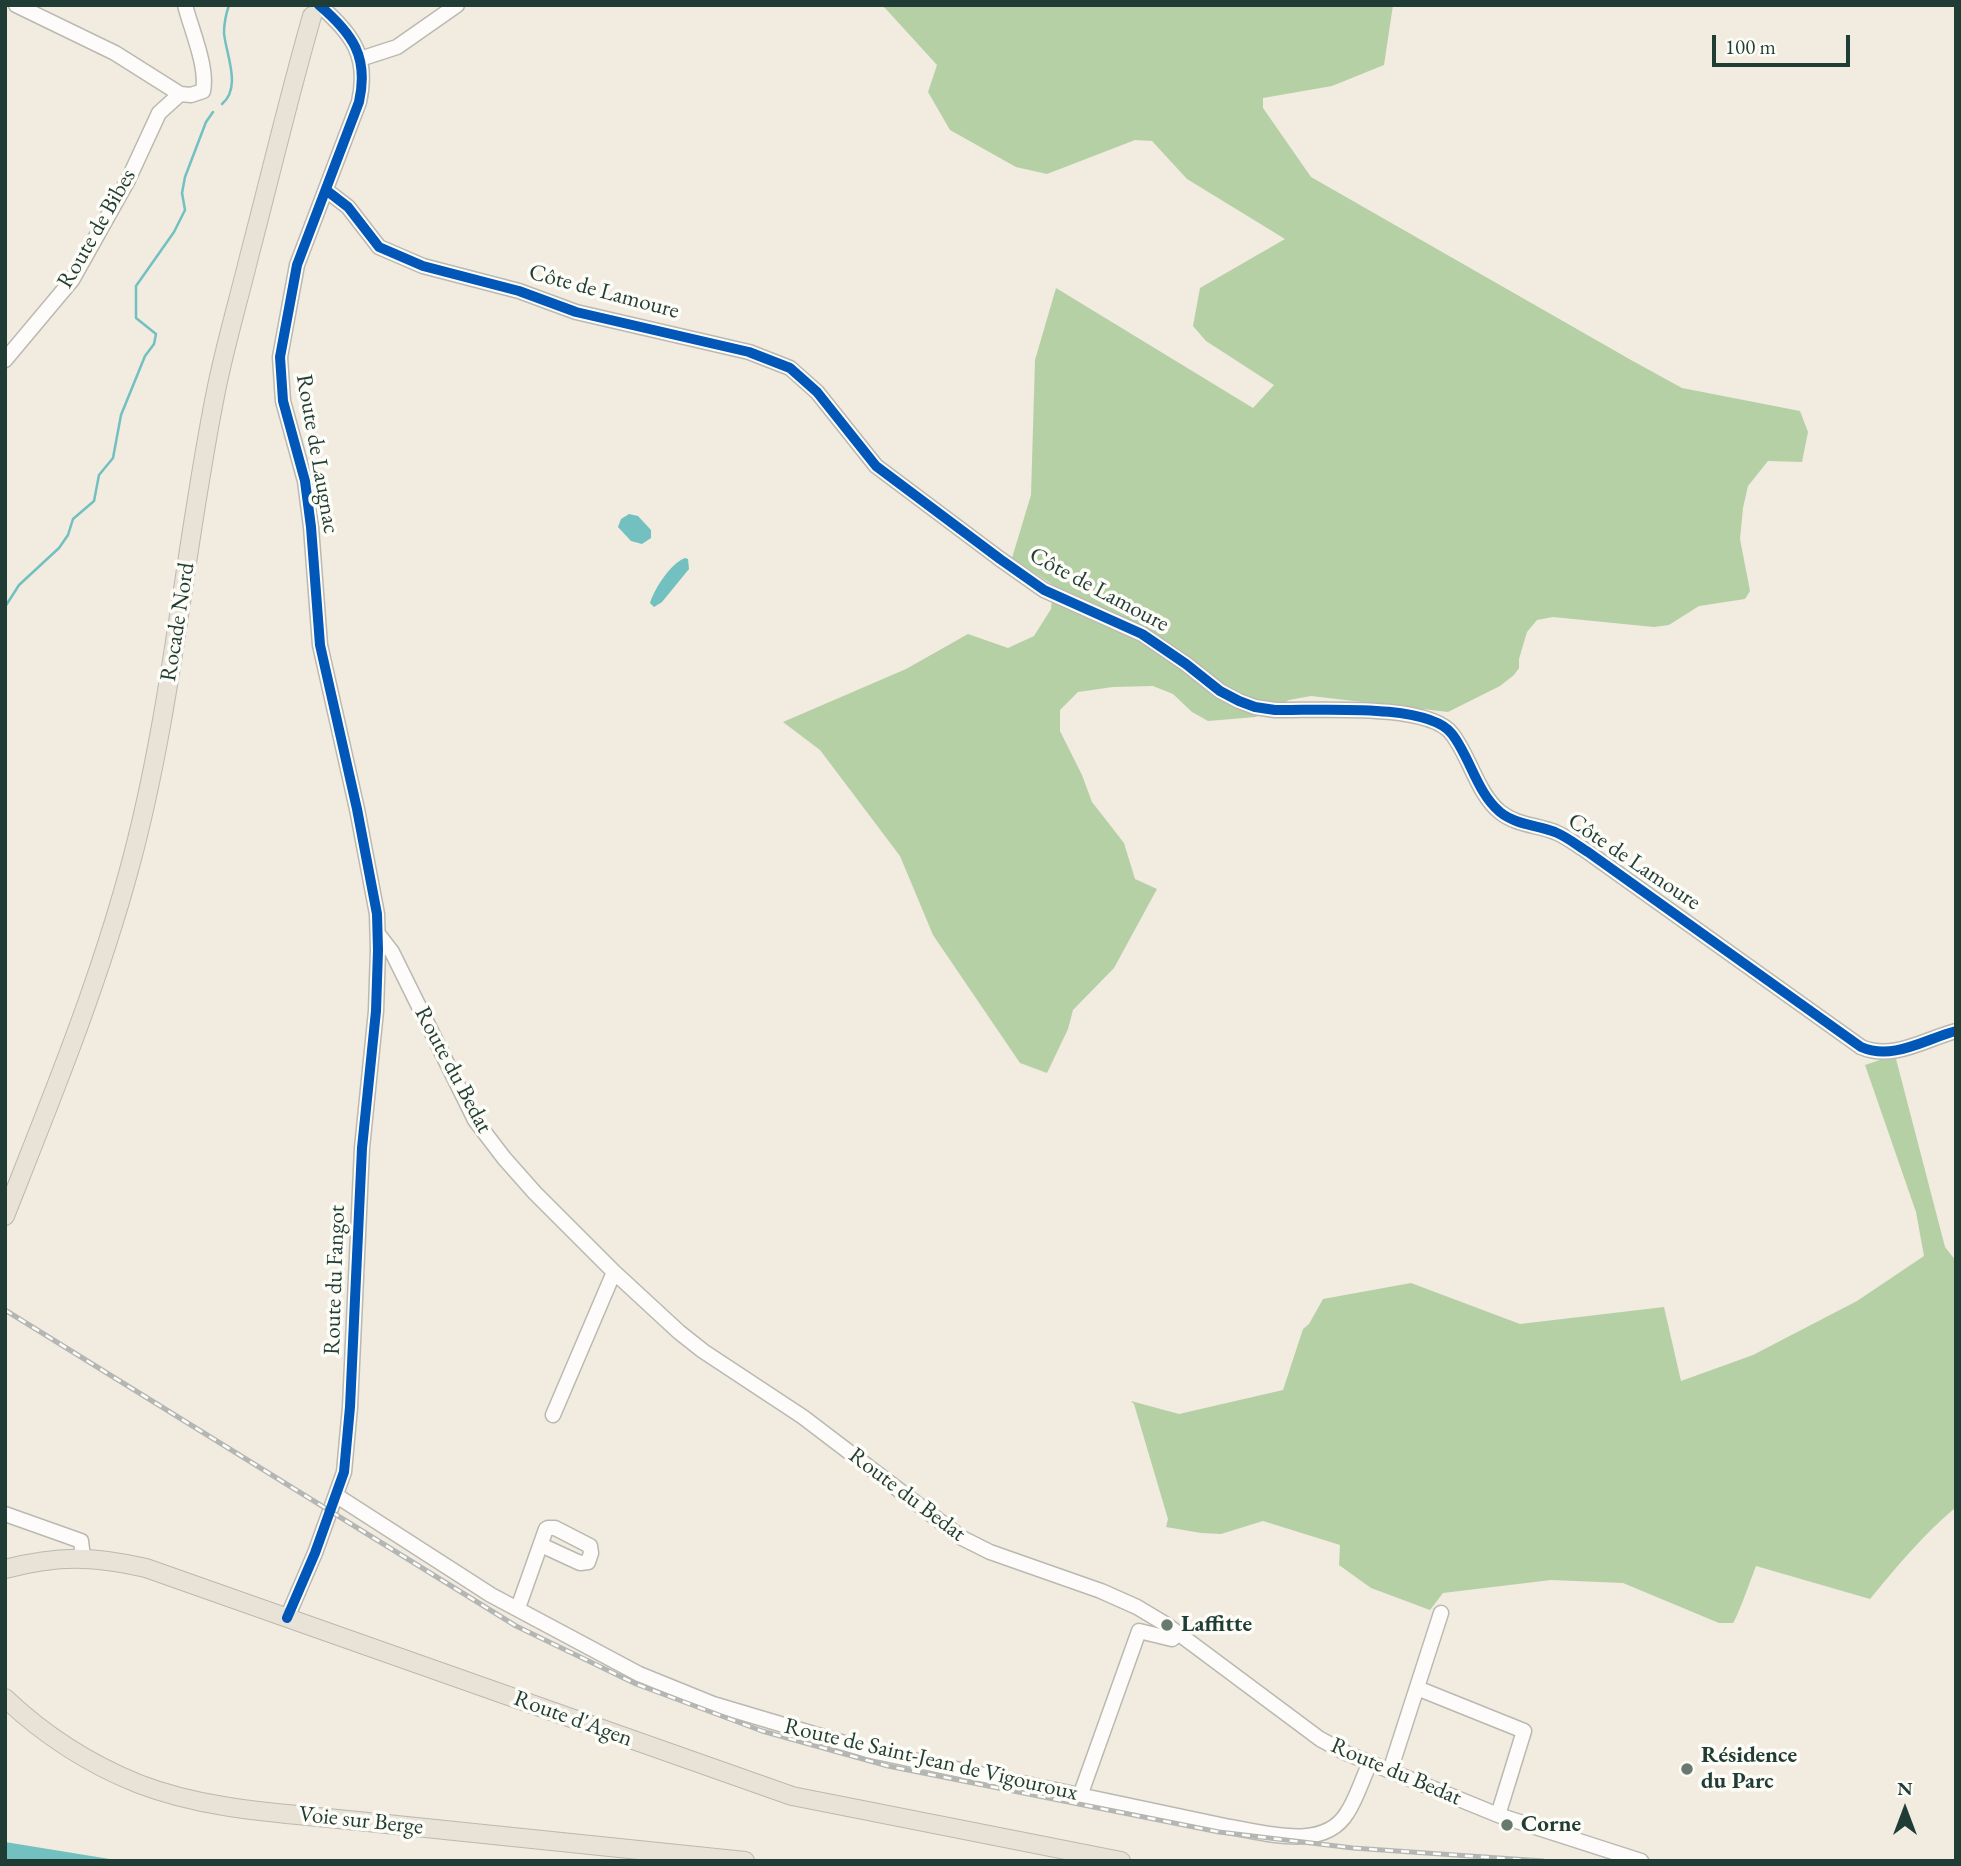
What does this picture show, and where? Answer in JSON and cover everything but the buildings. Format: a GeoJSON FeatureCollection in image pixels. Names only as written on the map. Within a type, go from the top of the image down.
{"type":"FeatureCollection","features":[{"type":"Feature","properties":{"kind":"main road","name":"Rocade Nord"},"geometry":{"type":"LineString","coordinates":[[5,1216],[85,1013],[129,870],[150,785],[167,694],[216,388],[289,100],[316,10]]}},
{"type":"Feature","properties":{"kind":"main road","name":"Route d'Agen"},"geometry":{"type":"LineString","coordinates":[[5,1562],[83,1557],[146,1568],[792,1796],[1121,1861]]}},
{"type":"Feature","properties":{"kind":"main road","name":"Route d'Agen"},"geometry":{"type":"LineString","coordinates":[[5,1569],[33,1562]]}},
{"type":"Feature","properties":{"kind":"main road","name":"Voie sur Berge"},"geometry":{"type":"LineString","coordinates":[[5,1698],[44,1731],[98,1765],[139,1784],[201,1802],[262,1811],[745,1861]]}},
{"type":"Feature","properties":{"kind":"street"},"geometry":{"type":"LineString","coordinates":[[16,5],[115,53],[180,94],[191,95],[203,91],[203,74],[185,5]]}},
{"type":"Feature","properties":{"kind":"street"},"geometry":{"type":"LineString","coordinates":[[360,59],[397,47],[457,5]]}},
{"type":"Feature","properties":{"kind":"street","name":"Route de Laugnac"},"geometry":{"type":"LineString","coordinates":[[316,10],[337,21],[357,48],[362,87],[359,103],[297,265],[281,347],[280,380],[283,401],[305,481],[320,645],[357,809],[378,934]]}},
{"type":"Feature","properties":{"kind":"street","name":"Route de Bibes"},"geometry":{"type":"LineString","coordinates":[[5,360],[72,280],[128,180],[159,113],[180,94]]}},
{"type":"Feature","properties":{"kind":"street","name":"Côte de Lamoure"},"geometry":{"type":"LineString","coordinates":[[326,190],[348,207],[379,247],[423,266],[519,291],[576,312],[749,352],[790,368],[817,392],[876,467],[925,505],[1044,590],[1142,634],[1239,701],[1275,710],[1393,713],[1428,718],[1442,724],[1453,735],[1492,803],[1506,816],[1554,832],[1574,843],[1858,1045],[1876,1052],[1890,1052],[1956,1031]]}},
{"type":"Feature","properties":{"kind":"street","name":"Route du Bedat"},"geometry":{"type":"LineString","coordinates":[[378,934],[392,952],[475,1120],[504,1158],[614,1272],[703,1351],[803,1417],[961,1538],[990,1552],[1101,1591],[1137,1607],[1320,1739],[1370,1763],[1498,1815],[1641,1861]]}},
{"type":"Feature","properties":{"kind":"street","name":"Route du Fangot"},"geometry":{"type":"LineString","coordinates":[[287,1618],[337,1496],[344,1472],[350,1407],[361,1161],[376,1010],[378,934]]}},
{"type":"Feature","properties":{"kind":"street"},"geometry":{"type":"LineString","coordinates":[[553,1415],[614,1272]]}},
{"type":"Feature","properties":{"kind":"street","name":"Route de Saint-Jean de Vigouroux"},"geometry":{"type":"LineString","coordinates":[[337,1496],[465,1580],[639,1674],[713,1704],[871,1751],[1278,1835],[1310,1835],[1333,1829],[1347,1813],[1370,1763]]}},
{"type":"Feature","properties":{"kind":"street"},"geometry":{"type":"LineString","coordinates":[[5,1514],[81,1541],[83,1557]]}},
{"type":"Feature","properties":{"kind":"street"},"geometry":{"type":"LineString","coordinates":[[517,1608],[541,1545]]}},
{"type":"Feature","properties":{"kind":"street"},"geometry":{"type":"LineString","coordinates":[[1390,1771],[1441,1613]]}},
{"type":"Feature","properties":{"kind":"street"},"geometry":{"type":"LineString","coordinates":[[1080,1796],[1139,1631],[1165,1639],[1171,1639],[1178,1634]]}},
{"type":"Feature","properties":{"kind":"street"},"geometry":{"type":"LineString","coordinates":[[1417,1688],[1524,1731],[1498,1815]]}},
{"type":"Feature","properties":{"kind":"green space"},"geometry":{"type":"Polygon","coordinates":[[[878,5],[1393,5],[1384,65],[1332,86],[1263,98],[1263,108],[1311,177],[1682,388],[1800,411],[1808,432],[1802,462],[1768,461],[1748,486],[1740,539],[1750,591],[1745,599],[1699,606],[1669,625],[1654,627],[1553,617],[1537,620],[1527,632],[1519,668],[1514,675],[1500,686],[1448,712],[1311,696],[1289,700],[1256,717],[1208,721],[1192,712],[1173,694],[1153,686],[1113,687],[1078,692],[1060,710],[1060,731],[1092,802],[1124,843],[1135,879],[1157,889],[1114,968],[1073,1010],[1068,1029],[1047,1073],[1020,1063],[933,935],[900,856],[820,750],[783,722],[906,669],[968,634],[1008,648],[1034,636],[1051,609],[1053,585],[1012,558],[1031,495],[1035,360],[1056,288],[1253,408],[1274,385],[1206,341],[1193,326],[1200,288],[1285,239],[1187,179],[1152,141],[1135,140],[1047,174],[1016,167],[950,130],[928,92],[937,65],[885,8],[878,5]]]}},
{"type":"Feature","properties":{"kind":"green space"},"geometry":{"type":"Polygon","coordinates":[[[1895,1055],[1945,1247],[1956,1261],[1956,1507],[1921,1540],[1870,1599],[1756,1566],[1733,1623],[1719,1623],[1623,1583],[1551,1580],[1443,1593],[1430,1610],[1371,1588],[1339,1565],[1340,1545],[1263,1521],[1221,1534],[1166,1527],[1168,1519],[1131,1401],[1179,1414],[1283,1390],[1303,1329],[1309,1324],[1323,1299],[1411,1283],[1520,1324],[1664,1307],[1681,1381],[1753,1355],[1857,1301],[1924,1256],[1916,1212],[1865,1065],[1895,1055]]]}},
{"type":"Feature","properties":{"kind":"water"},"geometry":{"type":"Polygon","coordinates":[[[629,514],[638,516],[651,530],[651,538],[642,544],[631,541],[618,527],[621,519],[629,514]]]}},
{"type":"Feature","properties":{"kind":"water"},"geometry":{"type":"Polygon","coordinates":[[[685,558],[688,559],[689,569],[662,602],[654,607],[650,603],[655,590],[674,565],[685,558]]]}},
{"type":"Feature","properties":{"kind":"water"},"geometry":{"type":"Polygon","coordinates":[[[5,1842],[122,1861],[5,1861],[5,1842]]]}},
{"type":"Feature","properties":{"kind":"waterway"},"geometry":{"type":"LineString","coordinates":[[222,104],[228,97],[232,80],[224,33],[229,5]]}},
{"type":"Feature","properties":{"kind":"waterway"},"geometry":{"type":"LineString","coordinates":[[5,607],[19,585],[59,548],[68,535],[73,519],[94,501],[99,475],[113,458],[121,415],[145,356],[154,344],[156,334],[136,318],[136,286],[174,232],[185,210],[182,193],[185,177],[206,122],[213,112]]}},
{"type":"Feature","properties":{"kind":"railway"},"geometry":{"type":"LineString","coordinates":[[5,1310],[516,1626],[636,1684],[762,1731],[888,1766],[1219,1832],[1353,1848],[1543,1861]]}},
{"type":"Feature","properties":{"kind":"cycle path"},"geometry":{"type":"LineString","coordinates":[[287,1618],[315,1553],[344,1472],[350,1407],[362,1148],[376,1011],[378,950],[377,914],[357,809],[320,645],[305,481],[283,401],[280,357],[297,265],[359,102],[362,86],[360,59],[355,48],[341,26],[319,5]]}},
{"type":"Feature","properties":{"kind":"cycle path"},"geometry":{"type":"LineString","coordinates":[[326,190],[348,207],[379,247],[423,266],[519,291],[576,312],[749,352],[790,368],[817,392],[876,466],[1000,559],[1044,590],[1142,634],[1220,691],[1239,701],[1275,710],[1369,710],[1396,713],[1439,724],[1452,734],[1485,795],[1500,812],[1513,820],[1555,832],[1572,841],[1861,1047],[1873,1051],[1897,1050],[1956,1031]]}},
{"type":"Feature","properties":{"kind":"place","name":"Laffitte"},"geometry":{"type":"Point","coordinates":[1167,1625]}},
{"type":"Feature","properties":{"kind":"place","name":"Résidence du Parc"},"geometry":{"type":"Point","coordinates":[1687,1769]}},
{"type":"Feature","properties":{"kind":"place","name":"Corne"},"geometry":{"type":"Point","coordinates":[1507,1825]}}]}
